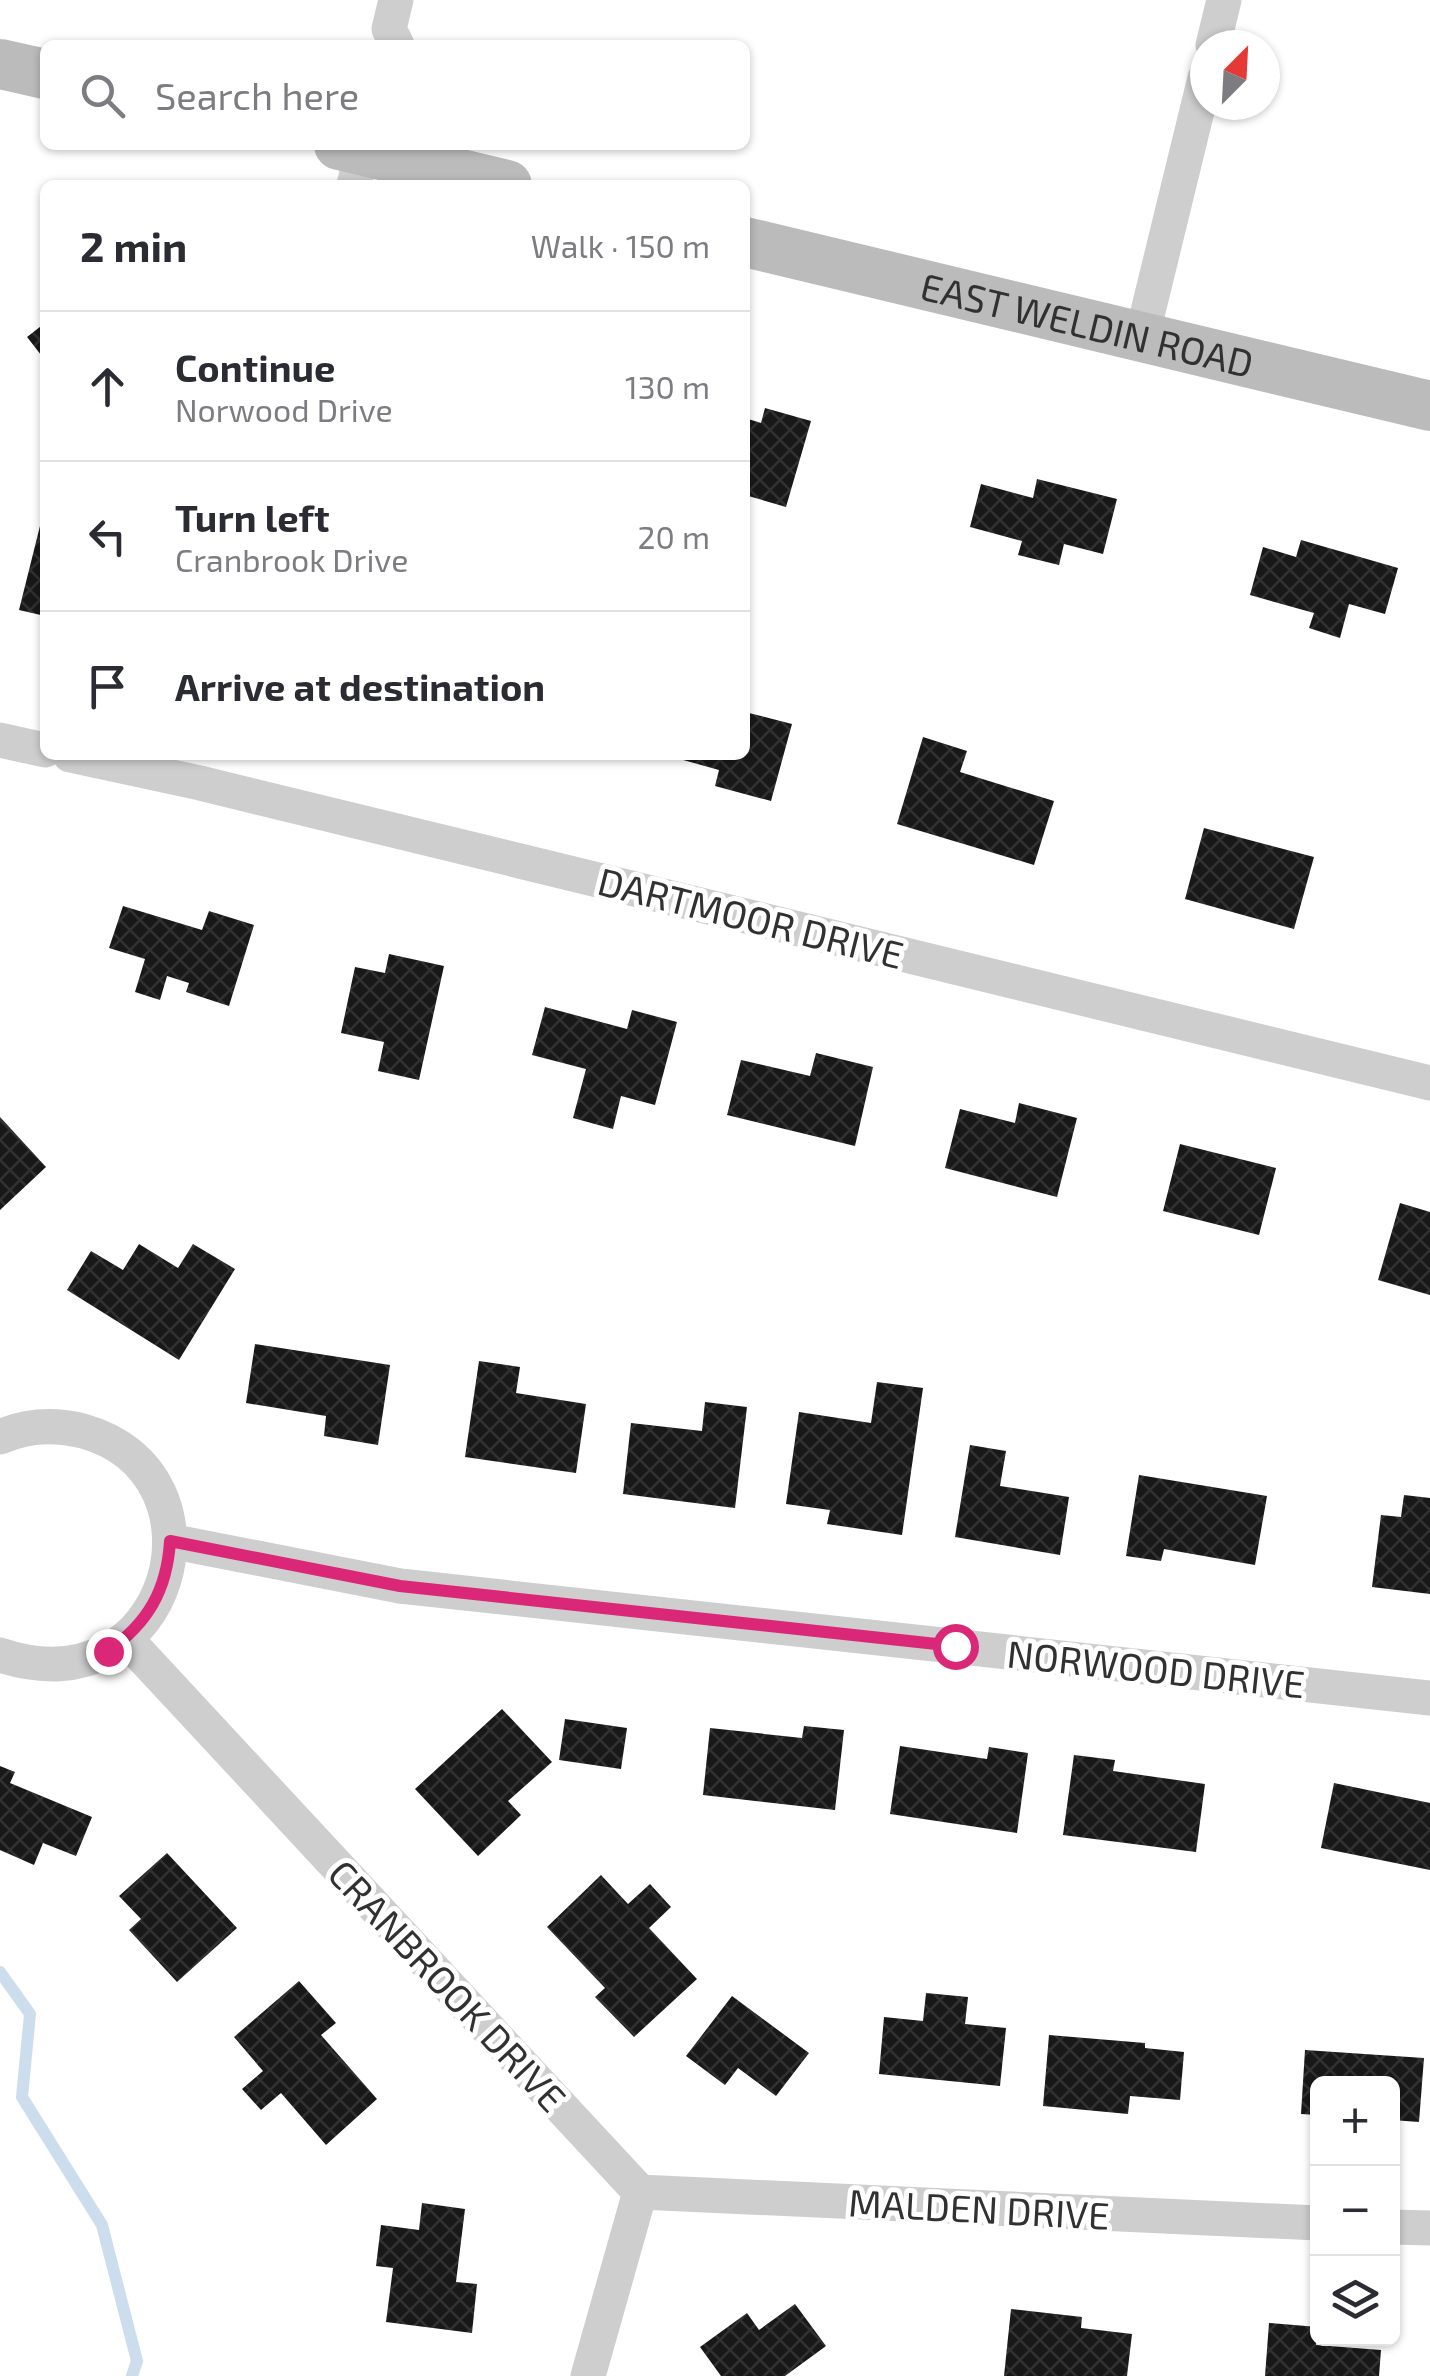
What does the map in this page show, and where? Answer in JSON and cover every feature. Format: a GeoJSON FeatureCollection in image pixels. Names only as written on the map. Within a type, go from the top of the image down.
{"type":"FeatureCollection","features":[{"type":"Feature","properties":{"kind":"street"},"geometry":{"type":"LineString","coordinates":[[1217,30],[1224,0]]}},
{"type":"Feature","properties":{"kind":"street"},"geometry":{"type":"LineString","coordinates":[[0,64],[40,73]]}},
{"type":"Feature","properties":{"kind":"street"},"geometry":{"type":"LineString","coordinates":[[1142,336],[1195,120]]}},
{"type":"Feature","properties":{"kind":"street"},"geometry":{"type":"LineString","coordinates":[[355,156],[481,180]]}},
{"type":"Feature","properties":{"kind":"street","name":"EAST WELDIN ROAD"},"geometry":{"type":"LineString","coordinates":[[750,243],[1430,406]]}},
{"type":"Feature","properties":{"kind":"street"},"geometry":{"type":"LineString","coordinates":[[0,740],[40,749]]}},
{"type":"Feature","properties":{"kind":"street","name":"DARTMOOR DRIVE"},"geometry":{"type":"LineString","coordinates":[[118,760],[204,769],[1430,1083]]}},
{"type":"Feature","properties":{"kind":"street"},"geometry":{"type":"LineString","coordinates":[[0,1437],[40,1426],[68,1427],[119,1448],[155,1488],[170,1541],[164,1585],[154,1605],[126,1638],[81,1662],[52,1666],[0,1655]]}},
{"type":"Feature","properties":{"kind":"street","name":"NORWOOD DRIVE"},"geometry":{"type":"LineString","coordinates":[[170,1541],[400,1586],[1430,1698]]}},
{"type":"Feature","properties":{"kind":"street","name":"CRANBROOK DRIVE"},"geometry":{"type":"LineString","coordinates":[[126,1638],[640,2192]]}},
{"type":"Feature","properties":{"kind":"street"},"geometry":{"type":"LineString","coordinates":[[588,2376],[640,2192]]}},
{"type":"Feature","properties":{"kind":"street","name":"MALDEN DRIVE"},"geometry":{"type":"LineString","coordinates":[[640,2192],[1310,2223]]}},
{"type":"Feature","properties":{"kind":"street"},"geometry":{"type":"LineString","coordinates":[[1400,2226],[1430,2228]]}},
{"type":"Feature","properties":{"kind":"building"},"geometry":{"type":"Polygon","coordinates":[[[40,327],[40,354],[27,337],[40,327]]]}},
{"type":"Feature","properties":{"kind":"building"},"geometry":{"type":"Polygon","coordinates":[[[765,408],[811,421],[786,507],[750,496],[750,420],[761,423],[765,408]]]}},
{"type":"Feature","properties":{"kind":"building"},"geometry":{"type":"Polygon","coordinates":[[[1037,479],[1117,499],[1103,554],[1064,544],[1059,565],[1018,555],[1022,541],[970,527],[981,484],[1033,498],[1037,479]]]}},
{"type":"Feature","properties":{"kind":"building"},"geometry":{"type":"Polygon","coordinates":[[[40,526],[40,615],[19,610],[40,526]]]}},
{"type":"Feature","properties":{"kind":"building"},"geometry":{"type":"Polygon","coordinates":[[[1301,540],[1398,568],[1385,614],[1349,604],[1340,638],[1309,628],[1314,613],[1250,595],[1263,547],[1296,557],[1301,540]]]}},
{"type":"Feature","properties":{"kind":"building"},"geometry":{"type":"Polygon","coordinates":[[[750,713],[792,724],[771,801],[715,786],[719,770],[683,760],[750,760],[750,713]]]}},
{"type":"Feature","properties":{"kind":"building"},"geometry":{"type":"Polygon","coordinates":[[[923,737],[967,751],[960,772],[1054,801],[1034,865],[897,824],[923,737]]]}},
{"type":"Feature","properties":{"kind":"building"},"geometry":{"type":"Polygon","coordinates":[[[1204,828],[1314,857],[1294,929],[1185,899],[1204,828]]]}},
{"type":"Feature","properties":{"kind":"building"},"geometry":{"type":"Polygon","coordinates":[[[123,906],[202,930],[209,911],[254,925],[229,1006],[186,992],[189,983],[167,976],[160,1000],[135,992],[145,959],[109,948],[123,906]]]}},
{"type":"Feature","properties":{"kind":"building"},"geometry":{"type":"Polygon","coordinates":[[[389,954],[444,966],[419,1080],[378,1071],[384,1042],[341,1033],[355,967],[385,973],[389,954]]]}},
{"type":"Feature","properties":{"kind":"building"},"geometry":{"type":"Polygon","coordinates":[[[545,1007],[627,1029],[632,1010],[677,1022],[655,1105],[621,1096],[613,1129],[573,1118],[586,1069],[532,1055],[545,1007]]]}},
{"type":"Feature","properties":{"kind":"building"},"geometry":{"type":"Polygon","coordinates":[[[816,1053],[873,1067],[855,1146],[727,1115],[741,1060],[810,1076],[816,1053]]]}},
{"type":"Feature","properties":{"kind":"building"},"geometry":{"type":"Polygon","coordinates":[[[1019,1103],[1077,1118],[1057,1197],[945,1168],[960,1109],[1015,1123],[1019,1103]]]}},
{"type":"Feature","properties":{"kind":"building"},"geometry":{"type":"Polygon","coordinates":[[[0,1117],[46,1167],[0,1210],[0,1117]]]}},
{"type":"Feature","properties":{"kind":"building"},"geometry":{"type":"Polygon","coordinates":[[[1180,1144],[1276,1168],[1259,1235],[1163,1211],[1180,1144]]]}},
{"type":"Feature","properties":{"kind":"building"},"geometry":{"type":"Polygon","coordinates":[[[1400,1203],[1430,1212],[1430,1295],[1378,1280],[1400,1203]]]}},
{"type":"Feature","properties":{"kind":"building"},"geometry":{"type":"Polygon","coordinates":[[[139,1244],[178,1268],[193,1244],[235,1269],[179,1360],[67,1290],[91,1251],[123,1270],[139,1244]]]}},
{"type":"Feature","properties":{"kind":"building"},"geometry":{"type":"Polygon","coordinates":[[[255,1344],[390,1365],[378,1445],[324,1436],[326,1416],[246,1403],[255,1344]]]}},
{"type":"Feature","properties":{"kind":"building"},"geometry":{"type":"Polygon","coordinates":[[[479,1361],[520,1367],[516,1393],[586,1404],[576,1473],[465,1457],[479,1361]]]}},
{"type":"Feature","properties":{"kind":"building"},"geometry":{"type":"Polygon","coordinates":[[[877,1382],[923,1388],[902,1535],[827,1524],[830,1510],[786,1504],[799,1412],[871,1423],[877,1382]]]}},
{"type":"Feature","properties":{"kind":"building"},"geometry":{"type":"Polygon","coordinates":[[[705,1402],[747,1407],[735,1508],[623,1494],[631,1423],[702,1431],[705,1402]]]}},
{"type":"Feature","properties":{"kind":"building"},"geometry":{"type":"Polygon","coordinates":[[[970,1445],[1006,1451],[1000,1486],[1069,1497],[1060,1555],[955,1537],[970,1445]]]}},
{"type":"Feature","properties":{"kind":"building"},"geometry":{"type":"Polygon","coordinates":[[[1139,1475],[1267,1496],[1255,1565],[1164,1549],[1161,1561],[1126,1556],[1139,1475]]]}},
{"type":"Feature","properties":{"kind":"building"},"geometry":{"type":"Polygon","coordinates":[[[1404,1495],[1430,1498],[1430,1594],[1372,1587],[1381,1515],[1401,1517],[1404,1495]]]}},
{"type":"Feature","properties":{"kind":"building"},"geometry":{"type":"Polygon","coordinates":[[[502,1709],[552,1762],[508,1801],[521,1815],[478,1856],[415,1789],[502,1709]]]}},
{"type":"Feature","properties":{"kind":"building"},"geometry":{"type":"Polygon","coordinates":[[[565,1719],[627,1728],[621,1769],[559,1760],[565,1719]]]}},
{"type":"Feature","properties":{"kind":"building"},"geometry":{"type":"Polygon","coordinates":[[[804,1726],[844,1730],[835,1810],[703,1795],[710,1728],[802,1738],[804,1726]]]}},
{"type":"Feature","properties":{"kind":"building"},"geometry":{"type":"Polygon","coordinates":[[[900,1746],[987,1759],[989,1747],[1028,1753],[1017,1833],[890,1814],[900,1746]]]}},
{"type":"Feature","properties":{"kind":"building"},"geometry":{"type":"Polygon","coordinates":[[[1074,1755],[1115,1760],[1113,1771],[1205,1784],[1196,1852],[1063,1835],[1074,1755]]]}},
{"type":"Feature","properties":{"kind":"building"},"geometry":{"type":"Polygon","coordinates":[[[0,1766],[15,1772],[10,1783],[92,1817],[76,1856],[43,1843],[34,1865],[0,1850],[0,1766]]]}},
{"type":"Feature","properties":{"kind":"building"},"geometry":{"type":"Polygon","coordinates":[[[1334,1783],[1430,1803],[1430,1870],[1321,1848],[1334,1783]]]}},
{"type":"Feature","properties":{"kind":"building"},"geometry":{"type":"Polygon","coordinates":[[[167,1853],[237,1928],[177,1982],[129,1930],[141,1919],[119,1896],[167,1853]]]}},
{"type":"Feature","properties":{"kind":"building"},"geometry":{"type":"Polygon","coordinates":[[[601,1875],[628,1904],[650,1884],[671,1907],[649,1928],[697,1979],[634,2037],[595,1997],[605,1988],[547,1927],[601,1875]]]}},
{"type":"Feature","properties":{"kind":"building"},"geometry":{"type":"Polygon","coordinates":[[[299,1981],[336,2023],[321,2035],[377,2099],[326,2145],[281,2093],[261,2110],[242,2089],[263,2071],[234,2037],[299,1981]]]}},
{"type":"Feature","properties":{"kind":"building"},"geometry":{"type":"Polygon","coordinates":[[[926,1993],[968,1997],[965,2024],[1006,2028],[1000,2086],[879,2074],[884,2017],[923,2021],[926,1993]]]}},
{"type":"Feature","properties":{"kind":"building"},"geometry":{"type":"Polygon","coordinates":[[[732,1996],[809,2053],[776,2096],[738,2068],[725,2085],[686,2056],[732,1996]]]}},
{"type":"Feature","properties":{"kind":"building"},"geometry":{"type":"Polygon","coordinates":[[[1049,2035],[1145,2043],[1145,2048],[1184,2052],[1180,2100],[1130,2096],[1128,2114],[1043,2106],[1049,2035]]]}},
{"type":"Feature","properties":{"kind":"building"},"geometry":{"type":"Polygon","coordinates":[[[1305,2050],[1424,2058],[1419,2122],[1400,2121],[1400,2076],[1310,2076],[1310,2115],[1301,2114],[1305,2050]]]}},
{"type":"Feature","properties":{"kind":"building"},"geometry":{"type":"Polygon","coordinates":[[[422,2203],[465,2209],[456,2282],[477,2284],[472,2333],[386,2322],[393,2268],[376,2266],[381,2225],[419,2230],[422,2203]]]}},
{"type":"Feature","properties":{"kind":"building"},"geometry":{"type":"Polygon","coordinates":[[[795,2304],[826,2346],[785,2376],[721,2376],[700,2347],[747,2313],[759,2330],[795,2304]]]}},
{"type":"Feature","properties":{"kind":"building"},"geometry":{"type":"Polygon","coordinates":[[[1011,2309],[1082,2317],[1081,2328],[1132,2334],[1127,2376],[1004,2376],[1011,2309]]]}},
{"type":"Feature","properties":{"kind":"building"},"geometry":{"type":"Polygon","coordinates":[[[1269,2323],[1310,2326],[1310,2346],[1381,2350],[1379,2376],[1265,2376],[1269,2323]]]}},
{"type":"Feature","properties":{"kind":"waterway"},"geometry":{"type":"LineString","coordinates":[[0,1972],[30,2014],[22,2097],[102,2225],[137,2361],[132,2376]]}},
{"type":"Feature","properties":{"kind":"route"},"geometry":{"type":"LineString","coordinates":[[108,1651],[142,1623],[154,1605],[164,1585],[170,1541],[400,1586],[955,1646]]}}]}
